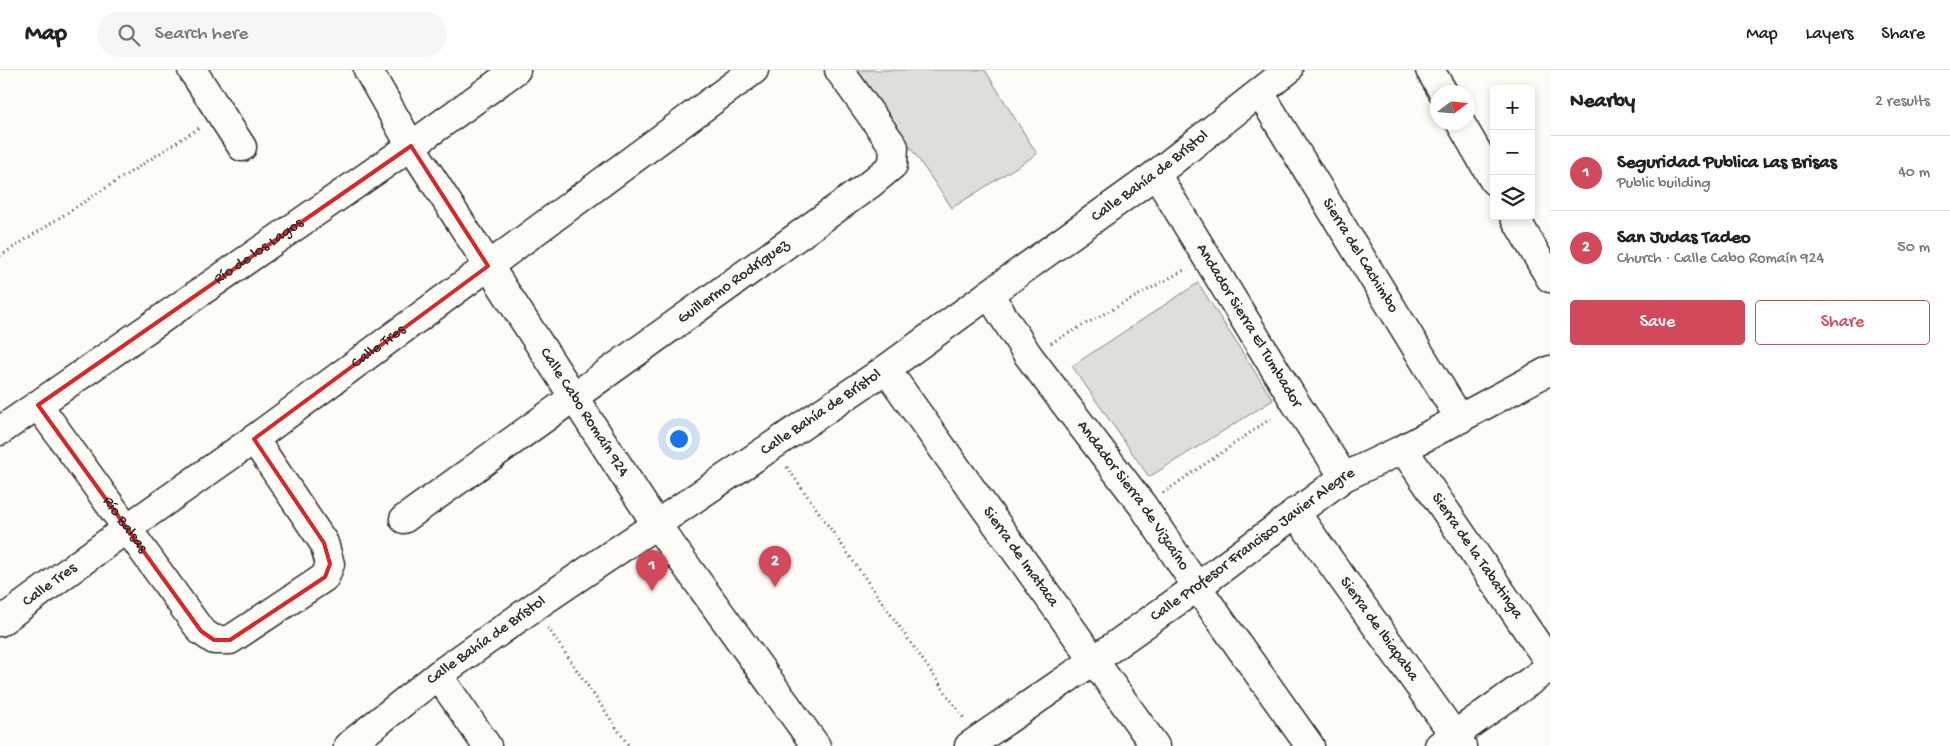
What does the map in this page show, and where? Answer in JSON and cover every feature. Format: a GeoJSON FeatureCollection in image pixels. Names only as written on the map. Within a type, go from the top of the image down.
{"type":"FeatureCollection","features":[{"type":"Feature","properties":{"kind":"street"},"geometry":{"type":"LineString","coordinates":[[192,70],[242,147]]}},
{"type":"Feature","properties":{"kind":"street","name":"Calle Cabo Romaín 924"},"geometry":{"type":"LineString","coordinates":[[368,70],[411,146],[656,524],[816,746]]}},
{"type":"Feature","properties":{"kind":"street","name":"Río de los Lagos"},"geometry":{"type":"LineString","coordinates":[[0,431],[411,146],[516,70]]}},
{"type":"Feature","properties":{"kind":"street","name":"Calle Tres"},"geometry":{"type":"LineString","coordinates":[[0,622],[126,528],[254,439],[754,70]]}},
{"type":"Feature","properties":{"kind":"street","name":"Guillermo Rodríguez"},"geometry":{"type":"LineString","coordinates":[[404,519],[869,185],[893,165],[894,147],[840,70]]}},
{"type":"Feature","properties":{"kind":"street","name":"Calle Bahía de Brístol"},"geometry":{"type":"LineString","coordinates":[[348,746],[438,675],[534,607],[886,368],[1156,174],[1288,70]]}},
{"type":"Feature","properties":{"kind":"street"},"geometry":{"type":"LineString","coordinates":[[1430,70],[1439,85]]}},
{"type":"Feature","properties":{"kind":"street","name":"Sierra del Cachimbo"},"geometry":{"type":"LineString","coordinates":[[1260,93],[1460,419]]}},
{"type":"Feature","properties":{"kind":"street"},"geometry":{"type":"LineString","coordinates":[[1465,130],[1491,175]]}},
{"type":"Feature","properties":{"kind":"street","name":"Andador Sierra El Tumbador"},"geometry":{"type":"LineString","coordinates":[[1156,174],[1295,402],[1344,477]]}},
{"type":"Feature","properties":{"kind":"street"},"geometry":{"type":"LineString","coordinates":[[1516,220],[1550,278]]}},
{"type":"Feature","properties":{"kind":"street","name":"Andador Sierra de Vizcaíno"},"geometry":{"type":"LineString","coordinates":[[989,294],[1028,355],[1143,506],[1197,587],[1310,746]]}},
{"type":"Feature","properties":{"kind":"street","name":"Sierra de Imataca"},"geometry":{"type":"LineString","coordinates":[[886,368],[1154,746]]}},
{"type":"Feature","properties":{"kind":"street","name":"Calle Profesor Francisco Javier Alegre"},"geometry":{"type":"LineString","coordinates":[[974,743],[1093,662],[1344,477],[1403,449],[1550,370]]}},
{"type":"Feature","properties":{"kind":"street","name":"Río Balsas"},"geometry":{"type":"LineString","coordinates":[[38,405],[201,631],[214,640],[230,640],[325,577],[330,564],[324,543],[254,439]]}},
{"type":"Feature","properties":{"kind":"street","name":"Sierra de la Tabatinga"},"geometry":{"type":"LineString","coordinates":[[1403,449],[1550,663]]}},
{"type":"Feature","properties":{"kind":"street","name":"Sierra de Ibiapaba"},"geometry":{"type":"LineString","coordinates":[[1295,512],[1452,742]]}},
{"type":"Feature","properties":{"kind":"street"},"geometry":{"type":"LineString","coordinates":[[1452,742],[1550,668]]}},
{"type":"Feature","properties":{"kind":"street"},"geometry":{"type":"LineString","coordinates":[[438,675],[487,746]]}},
{"type":"Feature","properties":{"kind":"path"},"geometry":{"type":"LineString","coordinates":[[0,256],[220,114]]}},
{"type":"Feature","properties":{"kind":"path"},"geometry":{"type":"LineString","coordinates":[[1028,355],[1206,258]]}},
{"type":"Feature","properties":{"kind":"path"},"geometry":{"type":"LineString","coordinates":[[1143,506],[1295,402]]}},
{"type":"Feature","properties":{"kind":"path"},"geometry":{"type":"LineString","coordinates":[[773,446],[974,743]]}},
{"type":"Feature","properties":{"kind":"path"},"geometry":{"type":"LineString","coordinates":[[534,607],[629,746]]}},
{"type":"Feature","properties":{"kind":"highlighted area"},"geometry":{"type":"Polygon","coordinates":[[[411,146],[488,266],[254,439],[324,543],[330,564],[325,577],[230,640],[214,640],[201,631],[38,405],[411,146]]]}},
{"type":"Feature","properties":{"kind":"shaded area"},"geometry":{"type":"Polygon","coordinates":[[[857,70],[985,70],[1037,154],[952,208],[857,70]]]}},
{"type":"Feature","properties":{"kind":"shaded area"},"geometry":{"type":"Polygon","coordinates":[[[1198,283],[1273,400],[1149,477],[1072,366],[1198,283]]]}},
{"type":"Feature","properties":{"kind":"place","name":"San Judas Tadeo"},"geometry":{"type":"Point","coordinates":[775,587]}},
{"type":"Feature","properties":{"kind":"place","name":"Seguridad Publica Las Brisas"},"geometry":{"type":"Point","coordinates":[652,591]}}]}
